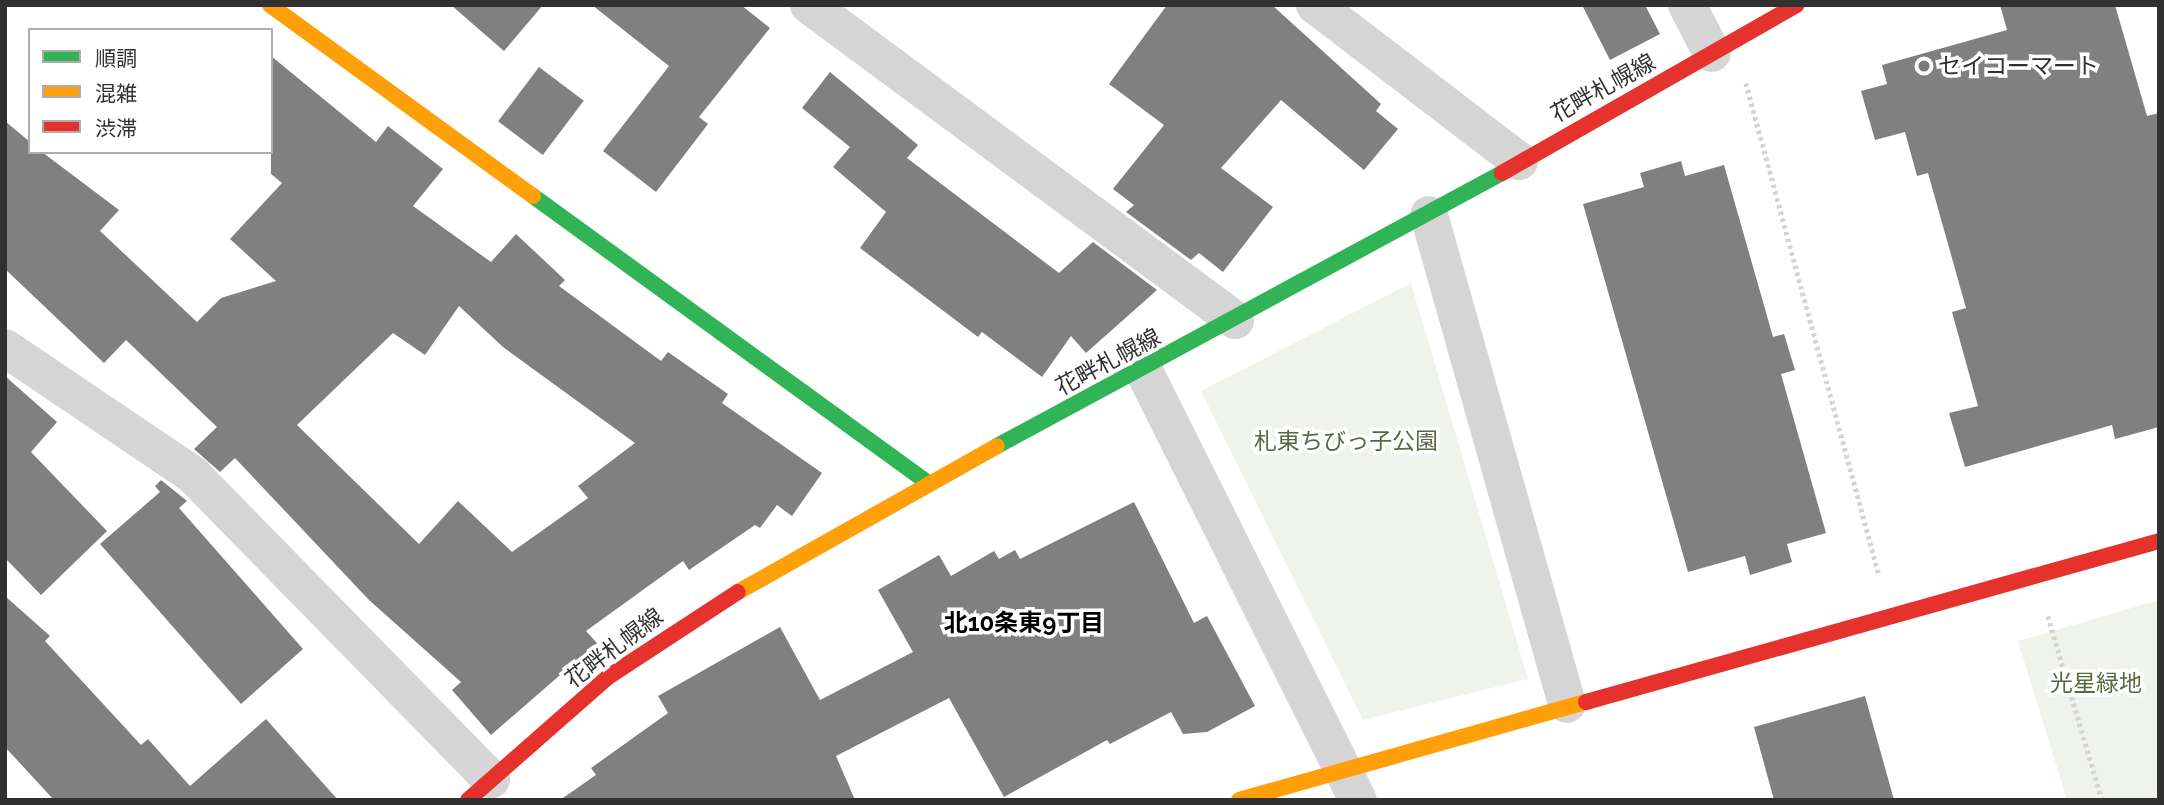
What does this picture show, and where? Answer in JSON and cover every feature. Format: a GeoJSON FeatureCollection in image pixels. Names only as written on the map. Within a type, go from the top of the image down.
{"type":"FeatureCollection","features":[{"type":"Feature","properties":{"kind":"street"},"geometry":{"type":"LineString","coordinates":[[270,5],[928,483]]}},
{"type":"Feature","properties":{"kind":"street"},"geometry":{"type":"LineString","coordinates":[[808,5],[1235,320]]}},
{"type":"Feature","properties":{"kind":"street"},"geometry":{"type":"LineString","coordinates":[[1315,5],[1519,161]]}},
{"type":"Feature","properties":{"kind":"street"},"geometry":{"type":"LineString","coordinates":[[1687,5],[1712,53]]}},
{"type":"Feature","properties":{"kind":"street","name":"花畔札幌線"},"geometry":{"type":"LineString","coordinates":[[480,789],[608,677],[686,622],[928,483],[1429,215],[1519,161],[1796,5]]}},
{"type":"Feature","properties":{"kind":"street"},"geometry":{"type":"LineString","coordinates":[[1429,215],[1567,704]]}},
{"type":"Feature","properties":{"kind":"street"},"geometry":{"type":"LineString","coordinates":[[5,348],[194,475],[480,789]]}},
{"type":"Feature","properties":{"kind":"street"},"geometry":{"type":"LineString","coordinates":[[1143,369],[1351,785]]}},
{"type":"Feature","properties":{"kind":"street"},"geometry":{"type":"LineString","coordinates":[[1239,800],[1351,785],[1567,704],[2159,541]]}},
{"type":"Feature","properties":{"kind":"path"},"geometry":{"type":"LineString","coordinates":[[1745,80],[1879,576]]}},
{"type":"Feature","properties":{"kind":"path"},"geometry":{"type":"LineString","coordinates":[[2048,614],[2102,800]]}},
{"type":"Feature","properties":{"kind":"green space","name":"札東ちびっ子公園"},"geometry":{"type":"Polygon","coordinates":[[[1411,283],[1528,679],[1363,720],[1201,391],[1411,283]]]}},
{"type":"Feature","properties":{"kind":"green space","name":"光星緑地"},"geometry":{"type":"Polygon","coordinates":[[[2159,600],[2159,800],[2067,800],[2018,641],[2159,600]]]}},
{"type":"Feature","properties":{"kind":"building"},"geometry":{"type":"Polygon","coordinates":[[[451,5],[543,5],[504,51],[451,5]]]}},
{"type":"Feature","properties":{"kind":"building"},"geometry":{"type":"Polygon","coordinates":[[[592,5],[741,5],[770,28],[699,117],[708,124],[656,192],[603,151],[669,66],[592,5]]]}},
{"type":"Feature","properties":{"kind":"building"},"geometry":{"type":"Polygon","coordinates":[[[1167,5],[1272,5],[1381,104],[1376,111],[1398,129],[1364,170],[1281,100],[1221,168],[1273,207],[1223,272],[1199,253],[1191,260],[1126,212],[1134,205],[1113,189],[1164,125],[1109,84],[1167,5]]]}},
{"type":"Feature","properties":{"kind":"building"},"geometry":{"type":"Polygon","coordinates":[[[1582,5],[1645,5],[1660,34],[1610,60],[1582,5]]]}},
{"type":"Feature","properties":{"kind":"building"},"geometry":{"type":"Polygon","coordinates":[[[2000,5],[2115,5],[2147,116],[2159,113],[2159,427],[2115,439],[2112,425],[1965,467],[1949,413],[1978,406],[1952,312],[1966,308],[1928,173],[1917,176],[1905,132],[1875,140],[1861,91],[1887,84],[1882,65],[2007,30],[2000,5]]]}},
{"type":"Feature","properties":{"kind":"building"},"geometry":{"type":"Polygon","coordinates":[[[273,58],[376,142],[388,126],[443,169],[413,206],[491,262],[516,234],[565,280],[559,286],[661,361],[668,352],[728,394],[722,403],[822,473],[792,516],[777,505],[760,528],[755,525],[689,570],[683,561],[586,631],[597,643],[491,735],[452,690],[461,682],[369,600],[235,458],[220,472],[194,449],[217,427],[126,340],[104,363],[5,269],[5,121],[28,140],[28,154],[45,154],[119,210],[100,231],[197,322],[221,298],[276,281],[230,239],[282,183],[271,174],[273,58]],[[459,306],[425,355],[393,333],[297,425],[419,544],[458,501],[512,552],[588,498],[578,486],[635,443],[503,347],[459,306]]]}},
{"type":"Feature","properties":{"kind":"building"},"geometry":{"type":"Polygon","coordinates":[[[539,67],[584,101],[543,155],[498,121],[539,67]]]}},
{"type":"Feature","properties":{"kind":"building"},"geometry":{"type":"Polygon","coordinates":[[[830,72],[918,145],[907,158],[1059,273],[1093,242],[1157,290],[1086,353],[1071,336],[1042,377],[982,332],[978,337],[860,248],[886,212],[833,167],[850,147],[802,108],[830,72]]]}},
{"type":"Feature","properties":{"kind":"building"},"geometry":{"type":"Polygon","coordinates":[[[1681,161],[1685,176],[1724,165],[1773,337],[1784,334],[1795,370],[1781,374],[1826,533],[1787,544],[1792,562],[1750,575],[1745,556],[1688,572],[1583,204],[1644,187],[1640,173],[1681,161]]]}},
{"type":"Feature","properties":{"kind":"building"},"geometry":{"type":"Polygon","coordinates":[[[5,376],[57,422],[31,452],[107,531],[41,595],[5,558],[5,376]]]}},
{"type":"Feature","properties":{"kind":"building"},"geometry":{"type":"Polygon","coordinates":[[[161,480],[187,501],[179,508],[303,649],[241,704],[100,544],[160,492],[155,486],[161,480]]]}},
{"type":"Feature","properties":{"kind":"building"},"geometry":{"type":"Polygon","coordinates":[[[1134,502],[1194,623],[1207,616],[1255,706],[1207,732],[1183,734],[1171,712],[1110,744],[1107,740],[1004,797],[949,698],[836,756],[855,800],[560,800],[596,775],[591,768],[668,713],[658,696],[780,627],[820,700],[913,652],[878,590],[939,555],[951,576],[994,551],[999,559],[1015,550],[1020,559],[1134,502]]]}},
{"type":"Feature","properties":{"kind":"building"},"geometry":{"type":"Polygon","coordinates":[[[5,596],[50,636],[45,641],[141,745],[148,739],[190,786],[266,719],[338,800],[54,800],[5,747],[5,596]]]}},
{"type":"Feature","properties":{"kind":"building"},"geometry":{"type":"Polygon","coordinates":[[[1865,696],[1894,800],[1774,800],[1754,727],[1865,696]]]}},
{"type":"Feature","properties":{"kind":"traffic: fast"},"geometry":{"type":"LineString","coordinates":[[997,446],[1502,173]]}},
{"type":"Feature","properties":{"kind":"traffic: fast"},"geometry":{"type":"LineString","coordinates":[[533,196],[928,483]]}},
{"type":"Feature","properties":{"kind":"traffic: slow"},"geometry":{"type":"LineString","coordinates":[[270,5],[533,196]]}},
{"type":"Feature","properties":{"kind":"traffic: slow"},"geometry":{"type":"LineString","coordinates":[[738,592],[997,446]]}},
{"type":"Feature","properties":{"kind":"traffic: slow"},"geometry":{"type":"LineString","coordinates":[[1239,800],[1586,702]]}},
{"type":"Feature","properties":{"kind":"traffic: jam"},"geometry":{"type":"LineString","coordinates":[[1502,173],[1796,5]]}},
{"type":"Feature","properties":{"kind":"traffic: jam"},"geometry":{"type":"LineString","coordinates":[[1586,702],[2159,541]]}},
{"type":"Feature","properties":{"kind":"traffic: jam"},"geometry":{"type":"LineString","coordinates":[[468,800],[608,677],[738,592]]}},
{"type":"Feature","properties":{"kind":"place","name":"セイコーマート"},"geometry":{"type":"Point","coordinates":[1924,66]}},
{"type":"Feature","properties":{"kind":"district","name":"北10条東9丁目"},"geometry":{"type":"Point","coordinates":[1024,623]}}]}
